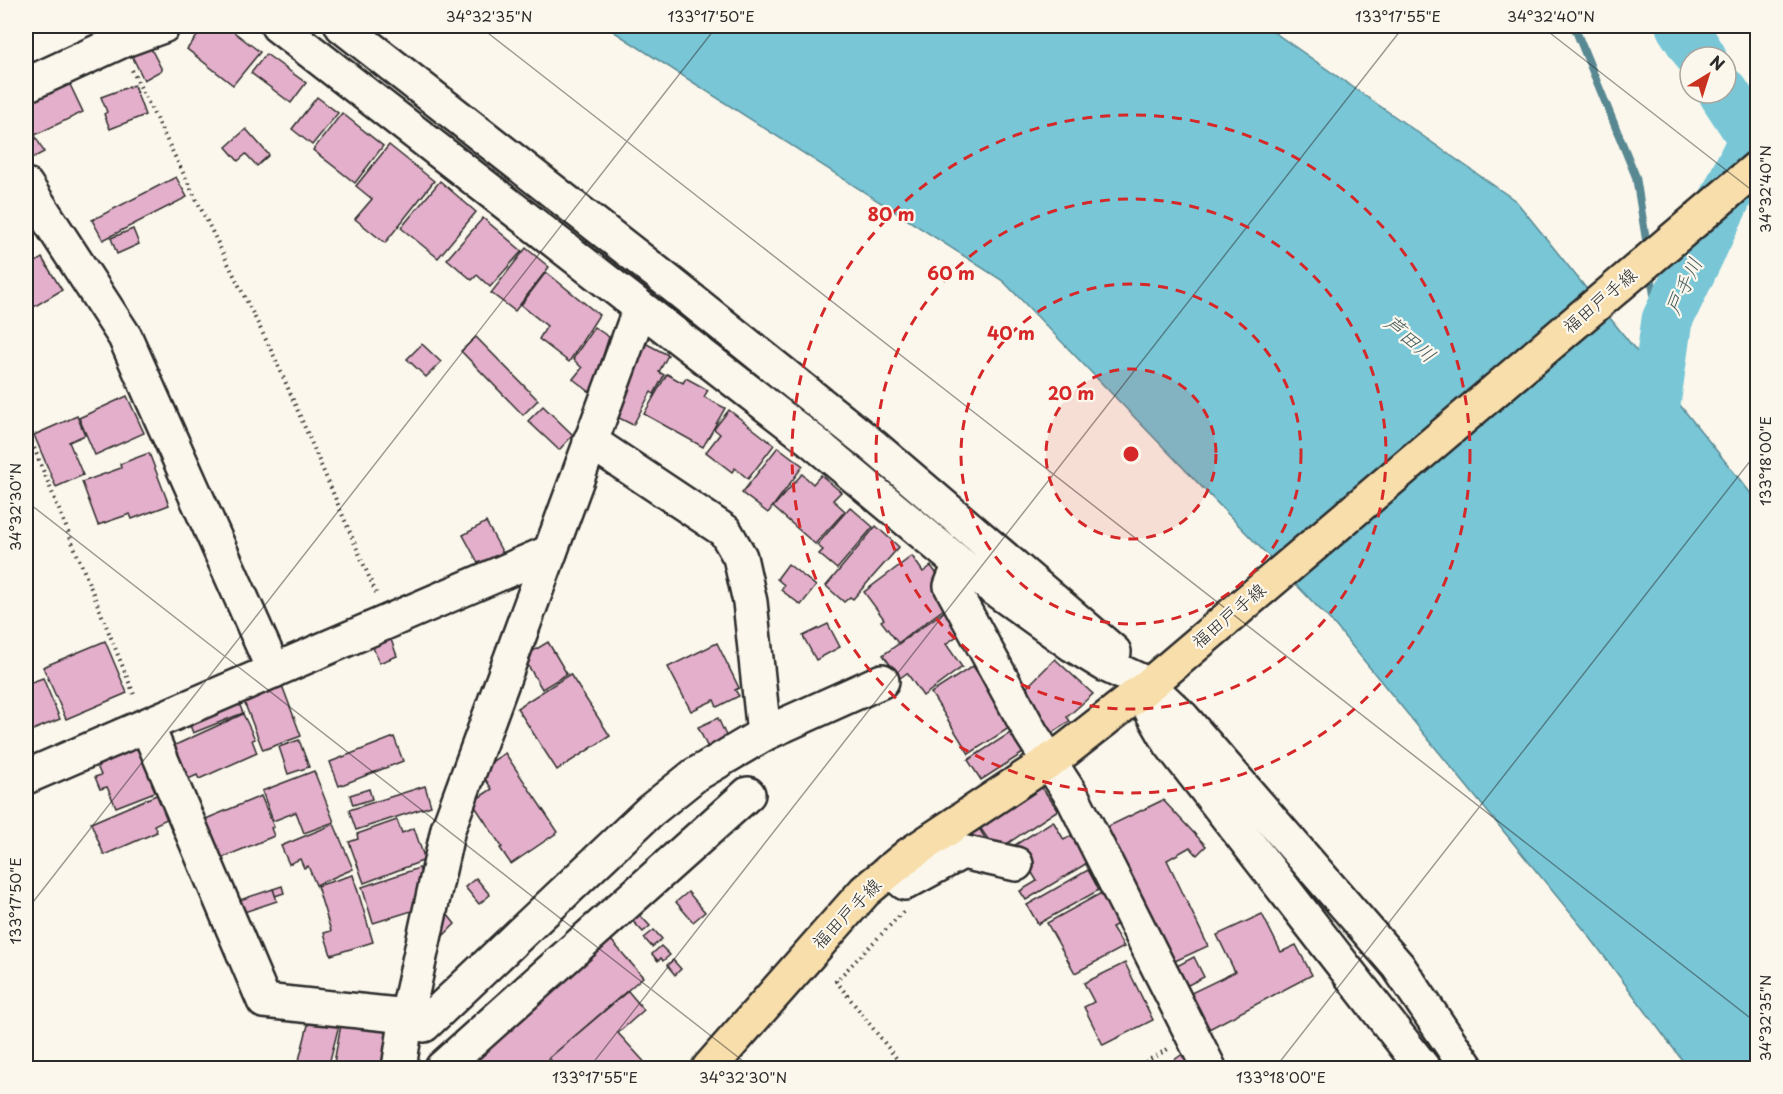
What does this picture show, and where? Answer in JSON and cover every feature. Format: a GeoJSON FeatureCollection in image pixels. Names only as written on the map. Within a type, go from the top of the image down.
{"type":"FeatureCollection","features":[{"type":"Feature","properties":{"kind":"main road","name":"福田戸手線"},"geometry":{"type":"LineString","coordinates":[[709,1068],[865,891],[910,854],[1049,761],[1155,680],[1758,166]]}},
{"type":"Feature","properties":{"kind":"street"},"geometry":{"type":"LineString","coordinates":[[26,85],[119,42],[163,26]]}},
{"type":"Feature","properties":{"kind":"street"},"geometry":{"type":"LineString","coordinates":[[278,26],[811,440],[960,564],[1073,645],[1106,665],[1155,680]]}},
{"type":"Feature","properties":{"kind":"street"},"geometry":{"type":"LineString","coordinates":[[342,26],[862,437],[1109,646],[1155,680],[1182,717],[1398,966],[1467,1068]]}},
{"type":"Feature","properties":{"kind":"street"},"geometry":{"type":"LineString","coordinates":[[26,185],[125,338],[274,671]]}},
{"type":"Feature","properties":{"kind":"street"},"geometry":{"type":"LineString","coordinates":[[399,1068],[407,1016],[448,829],[634,322],[642,310]]}},
{"type":"Feature","properties":{"kind":"street"},"geometry":{"type":"LineString","coordinates":[[590,441],[725,531],[740,557],[750,602],[764,734]]}},
{"type":"Feature","properties":{"kind":"street"},"geometry":{"type":"LineString","coordinates":[[26,777],[550,552]]}},
{"type":"Feature","properties":{"kind":"street"},"geometry":{"type":"LineString","coordinates":[[960,564],[951,586],[1031,733],[1073,798],[1209,1068]]}},
{"type":"Feature","properties":{"kind":"street"},"geometry":{"type":"LineString","coordinates":[[1155,680],[1152,712],[1170,743],[1423,1068]]}},
{"type":"Feature","properties":{"kind":"street"},"geometry":{"type":"LineString","coordinates":[[147,726],[264,1001],[407,1016],[424,1025],[650,811],[695,775],[764,734],[882,681]]}},
{"type":"Feature","properties":{"kind":"street"},"geometry":{"type":"LineString","coordinates":[[442,1068],[748,794]]}},
{"type":"Feature","properties":{"kind":"street"},"geometry":{"type":"LineString","coordinates":[[890,870],[905,883],[962,852],[1016,864]]}},
{"type":"Feature","properties":{"kind":"path"},"geometry":{"type":"LineString","coordinates":[[119,42],[275,358],[388,622]]}},
{"type":"Feature","properties":{"kind":"path"},"geometry":{"type":"LineString","coordinates":[[26,432],[147,726]]}},
{"type":"Feature","properties":{"kind":"path"},"geometry":{"type":"LineString","coordinates":[[904,1068],[836,981],[907,908]]}},
{"type":"Feature","properties":{"kind":"path"},"geometry":{"type":"LineString","coordinates":[[1135,1068],[1192,1035]]}},
{"type":"Feature","properties":{"kind":"water","name":"芦田川"},"geometry":{"type":"Polygon","coordinates":[[[605,26],[1265,26],[1516,201],[1757,501],[1757,1068],[1688,1068],[1586,932],[1334,624],[1003,281],[605,26]]]}},
{"type":"Feature","properties":{"kind":"building"},"geometry":{"type":"Polygon","coordinates":[[[205,26],[226,26],[260,52],[233,85],[187,49],[205,26]]]}},
{"type":"Feature","properties":{"kind":"building"},"geometry":{"type":"Polygon","coordinates":[[[147,41],[162,70],[144,80],[129,50],[147,41]]]}},
{"type":"Feature","properties":{"kind":"building"},"geometry":{"type":"Polygon","coordinates":[[[266,54],[306,83],[291,103],[251,73],[266,54]]]}},
{"type":"Feature","properties":{"kind":"building"},"geometry":{"type":"Polygon","coordinates":[[[64,72],[83,112],[35,135],[26,114],[26,91],[64,72]]]}},
{"type":"Feature","properties":{"kind":"building"},"geometry":{"type":"Polygon","coordinates":[[[134,85],[145,115],[110,129],[101,97],[134,85]]]}},
{"type":"Feature","properties":{"kind":"building"},"geometry":{"type":"Polygon","coordinates":[[[317,97],[338,113],[312,145],[292,129],[317,97]]]}},
{"type":"Feature","properties":{"kind":"building"},"geometry":{"type":"Polygon","coordinates":[[[342,113],[383,146],[355,183],[313,150],[342,113]]]}},
{"type":"Feature","properties":{"kind":"building"},"geometry":{"type":"Polygon","coordinates":[[[26,119],[44,152],[29,160],[26,154],[26,119]]]}},
{"type":"Feature","properties":{"kind":"building"},"geometry":{"type":"Polygon","coordinates":[[[246,129],[269,155],[257,166],[246,154],[238,161],[226,147],[246,129]]]}},
{"type":"Feature","properties":{"kind":"building"},"geometry":{"type":"Polygon","coordinates":[[[389,145],[434,181],[385,243],[355,219],[372,199],[356,186],[389,145]]]}},
{"type":"Feature","properties":{"kind":"building"},"geometry":{"type":"Polygon","coordinates":[[[176,177],[187,197],[103,240],[92,220],[176,177]]]}},
{"type":"Feature","properties":{"kind":"building"},"geometry":{"type":"Polygon","coordinates":[[[440,181],[476,212],[438,258],[401,228],[440,181]]]}},
{"type":"Feature","properties":{"kind":"building"},"geometry":{"type":"Polygon","coordinates":[[[483,218],[522,251],[490,287],[477,275],[472,280],[447,259],[483,218]]]}},
{"type":"Feature","properties":{"kind":"building"},"geometry":{"type":"Polygon","coordinates":[[[133,229],[139,244],[117,254],[111,238],[133,229]]]}},
{"type":"Feature","properties":{"kind":"building"},"geometry":{"type":"Polygon","coordinates":[[[526,248],[549,267],[515,311],[491,293],[526,248]]]}},
{"type":"Feature","properties":{"kind":"building"},"geometry":{"type":"Polygon","coordinates":[[[42,258],[62,290],[27,311],[26,269],[42,258]]]}},
{"type":"Feature","properties":{"kind":"building"},"geometry":{"type":"Polygon","coordinates":[[[546,272],[599,315],[569,362],[539,339],[547,326],[521,305],[546,272]]]}},
{"type":"Feature","properties":{"kind":"building"},"geometry":{"type":"Polygon","coordinates":[[[594,327],[609,337],[591,393],[573,379],[582,368],[573,359],[594,327]]]}},
{"type":"Feature","properties":{"kind":"building"},"geometry":{"type":"Polygon","coordinates":[[[476,337],[538,400],[523,415],[461,351],[476,337]]]}},
{"type":"Feature","properties":{"kind":"building"},"geometry":{"type":"Polygon","coordinates":[[[643,342],[668,355],[659,372],[664,375],[654,394],[651,392],[633,425],[609,413],[643,342]]]}},
{"type":"Feature","properties":{"kind":"building"},"geometry":{"type":"Polygon","coordinates":[[[422,344],[441,362],[426,377],[407,359],[422,344]]]}},
{"type":"Feature","properties":{"kind":"building"},"geometry":{"type":"Polygon","coordinates":[[[667,374],[683,383],[686,378],[708,390],[704,397],[725,408],[703,447],[644,414],[667,374]]]}},
{"type":"Feature","properties":{"kind":"building"},"geometry":{"type":"Polygon","coordinates":[[[127,396],[144,433],[95,455],[79,418],[127,396]]]}},
{"type":"Feature","properties":{"kind":"building"},"geometry":{"type":"Polygon","coordinates":[[[543,406],[573,435],[559,450],[528,421],[543,406]]]}},
{"type":"Feature","properties":{"kind":"building"},"geometry":{"type":"Polygon","coordinates":[[[729,410],[774,445],[748,479],[735,468],[732,472],[706,452],[720,434],[714,429],[729,410]]]}},
{"type":"Feature","properties":{"kind":"building"},"geometry":{"type":"Polygon","coordinates":[[[77,416],[85,435],[69,442],[83,475],[56,487],[34,435],[77,416]]]}},
{"type":"Feature","properties":{"kind":"building"},"geometry":{"type":"Polygon","coordinates":[[[778,447],[803,466],[768,513],[742,493],[778,447]]]}},
{"type":"Feature","properties":{"kind":"building"},"geometry":{"type":"Polygon","coordinates":[[[149,453],[169,505],[132,519],[130,514],[98,525],[82,482],[121,468],[120,464],[149,453]]]}},
{"type":"Feature","properties":{"kind":"building"},"geometry":{"type":"Polygon","coordinates":[[[802,474],[813,484],[821,475],[841,492],[833,500],[845,511],[815,544],[773,507],[802,474]]]}},
{"type":"Feature","properties":{"kind":"building"},"geometry":{"type":"Polygon","coordinates":[[[850,507],[873,527],[837,569],[819,554],[823,550],[817,545],[850,507]]]}},
{"type":"Feature","properties":{"kind":"building"},"geometry":{"type":"Polygon","coordinates":[[[486,522],[505,557],[482,570],[463,535],[486,522]]]}},
{"type":"Feature","properties":{"kind":"building"},"geometry":{"type":"Polygon","coordinates":[[[876,526],[899,547],[853,599],[850,597],[844,602],[826,586],[876,526]]]}},
{"type":"Feature","properties":{"kind":"building"},"geometry":{"type":"Polygon","coordinates":[[[912,556],[923,572],[931,566],[952,595],[952,603],[898,643],[881,621],[884,619],[864,592],[912,556]]]}},
{"type":"Feature","properties":{"kind":"building"},"geometry":{"type":"Polygon","coordinates":[[[788,564],[816,586],[801,605],[781,590],[784,585],[777,579],[788,564]]]}},
{"type":"Feature","properties":{"kind":"building"},"geometry":{"type":"Polygon","coordinates":[[[949,608],[964,631],[946,644],[962,667],[923,696],[907,673],[900,678],[883,655],[949,608]]]}},
{"type":"Feature","properties":{"kind":"building"},"geometry":{"type":"Polygon","coordinates":[[[828,624],[840,647],[816,660],[803,636],[828,624]]]}},
{"type":"Feature","properties":{"kind":"building"},"geometry":{"type":"Polygon","coordinates":[[[389,634],[397,656],[379,663],[371,642],[389,634]]]}},
{"type":"Feature","properties":{"kind":"building"},"geometry":{"type":"Polygon","coordinates":[[[105,641],[127,693],[66,719],[43,667],[105,641]]]}},
{"type":"Feature","properties":{"kind":"building"},"geometry":{"type":"Polygon","coordinates":[[[548,642],[567,674],[542,689],[523,657],[548,642]]]}},
{"type":"Feature","properties":{"kind":"building"},"geometry":{"type":"Polygon","coordinates":[[[717,643],[739,688],[735,690],[739,696],[717,707],[714,700],[691,711],[668,667],[717,643]]]}},
{"type":"Feature","properties":{"kind":"building"},"geometry":{"type":"Polygon","coordinates":[[[1055,659],[1093,694],[1067,717],[1070,721],[1044,738],[1017,697],[1055,659]]]}},
{"type":"Feature","properties":{"kind":"building"},"geometry":{"type":"Polygon","coordinates":[[[973,666],[1012,726],[969,754],[931,693],[973,666]]]}},
{"type":"Feature","properties":{"kind":"building"},"geometry":{"type":"Polygon","coordinates":[[[570,674],[610,736],[557,770],[517,708],[570,674]]]}},
{"type":"Feature","properties":{"kind":"building"},"geometry":{"type":"Polygon","coordinates":[[[43,678],[60,719],[28,732],[26,684],[43,678]]]}},
{"type":"Feature","properties":{"kind":"building"},"geometry":{"type":"Polygon","coordinates":[[[280,680],[301,736],[263,750],[241,694],[280,680]]]}},
{"type":"Feature","properties":{"kind":"building"},"geometry":{"type":"Polygon","coordinates":[[[236,696],[243,713],[193,733],[186,715],[236,696]]]}},
{"type":"Feature","properties":{"kind":"building"},"geometry":{"type":"Polygon","coordinates":[[[243,714],[255,739],[252,740],[257,753],[199,779],[197,775],[184,781],[171,747],[243,714]]]}},
{"type":"Feature","properties":{"kind":"building"},"geometry":{"type":"Polygon","coordinates":[[[718,718],[728,740],[708,748],[698,727],[718,718]]]}},
{"type":"Feature","properties":{"kind":"building"},"geometry":{"type":"Polygon","coordinates":[[[1010,733],[1023,753],[981,780],[968,760],[1010,733]]]}},
{"type":"Feature","properties":{"kind":"building"},"geometry":{"type":"Polygon","coordinates":[[[394,737],[403,761],[339,786],[330,762],[394,737]]]}},
{"type":"Feature","properties":{"kind":"building"},"geometry":{"type":"Polygon","coordinates":[[[138,740],[157,791],[116,807],[107,787],[100,789],[95,777],[101,775],[93,757],[138,740]]]}},
{"type":"Feature","properties":{"kind":"building"},"geometry":{"type":"Polygon","coordinates":[[[299,740],[309,767],[288,774],[279,747],[299,740]]]}},
{"type":"Feature","properties":{"kind":"building"},"geometry":{"type":"Polygon","coordinates":[[[505,753],[558,832],[511,864],[472,802],[492,789],[479,770],[505,753]]]}},
{"type":"Feature","properties":{"kind":"building"},"geometry":{"type":"Polygon","coordinates":[[[314,771],[334,822],[304,833],[296,812],[273,821],[262,791],[314,771]]]}},
{"type":"Feature","properties":{"kind":"building"},"geometry":{"type":"Polygon","coordinates":[[[1040,785],[1058,810],[996,851],[979,826],[1040,785]]]}},
{"type":"Feature","properties":{"kind":"building"},"geometry":{"type":"Polygon","coordinates":[[[425,786],[431,806],[356,830],[349,810],[425,786]]]}},
{"type":"Feature","properties":{"kind":"building"},"geometry":{"type":"Polygon","coordinates":[[[369,789],[372,799],[353,805],[350,795],[369,789]]]}},
{"type":"Feature","properties":{"kind":"building"},"geometry":{"type":"Polygon","coordinates":[[[161,793],[171,817],[154,825],[157,832],[104,855],[91,823],[161,793]]]}},
{"type":"Feature","properties":{"kind":"building"},"geometry":{"type":"Polygon","coordinates":[[[261,796],[274,827],[271,828],[274,836],[217,860],[201,821],[261,796]]]}},
{"type":"Feature","properties":{"kind":"building"},"geometry":{"type":"Polygon","coordinates":[[[1163,800],[1206,846],[1197,855],[1190,847],[1167,860],[1208,946],[1175,961],[1107,827],[1163,800]]]}},
{"type":"Feature","properties":{"kind":"building"},"geometry":{"type":"Polygon","coordinates":[[[397,820],[402,833],[414,828],[425,860],[364,883],[349,842],[358,839],[357,834],[397,820]]]}},
{"type":"Feature","properties":{"kind":"building"},"geometry":{"type":"Polygon","coordinates":[[[1053,821],[1064,840],[1072,835],[1089,862],[1026,900],[1020,891],[1037,881],[1015,845],[1053,821]]]}},
{"type":"Feature","properties":{"kind":"building"},"geometry":{"type":"Polygon","coordinates":[[[334,824],[353,869],[316,885],[308,866],[304,868],[300,859],[289,864],[281,846],[334,824]]]}},
{"type":"Feature","properties":{"kind":"building"},"geometry":{"type":"Polygon","coordinates":[[[979,828],[985,838],[969,848],[963,839],[979,828]]]}},
{"type":"Feature","properties":{"kind":"building"},"geometry":{"type":"Polygon","coordinates":[[[419,868],[425,882],[418,909],[373,923],[362,887],[419,868]]]}},
{"type":"Feature","properties":{"kind":"building"},"geometry":{"type":"Polygon","coordinates":[[[1088,870],[1099,890],[1038,924],[1027,905],[1088,870]]]}},
{"type":"Feature","properties":{"kind":"building"},"geometry":{"type":"Polygon","coordinates":[[[353,875],[373,942],[331,955],[324,933],[331,931],[317,886],[353,875]]]}},
{"type":"Feature","properties":{"kind":"building"},"geometry":{"type":"Polygon","coordinates":[[[476,878],[490,895],[479,904],[465,887],[476,878]]]}},
{"type":"Feature","properties":{"kind":"building"},"geometry":{"type":"Polygon","coordinates":[[[282,886],[284,893],[275,896],[273,889],[282,886]]]}},
{"type":"Feature","properties":{"kind":"building"},"geometry":{"type":"Polygon","coordinates":[[[273,889],[277,901],[238,914],[234,902],[273,889]]]}},
{"type":"Feature","properties":{"kind":"building"},"geometry":{"type":"Polygon","coordinates":[[[1105,891],[1122,922],[1112,927],[1124,947],[1075,973],[1047,923],[1105,891]]]}},
{"type":"Feature","properties":{"kind":"building"},"geometry":{"type":"Polygon","coordinates":[[[688,892],[705,912],[693,922],[676,902],[688,892]]]}},
{"type":"Feature","properties":{"kind":"building"},"geometry":{"type":"Polygon","coordinates":[[[444,910],[455,924],[442,937],[434,931],[444,910]]]}},
{"type":"Feature","properties":{"kind":"building"},"geometry":{"type":"Polygon","coordinates":[[[636,911],[650,926],[643,932],[629,917],[636,911]]]}},
{"type":"Feature","properties":{"kind":"building"},"geometry":{"type":"Polygon","coordinates":[[[1262,914],[1281,952],[1296,945],[1312,975],[1209,1029],[1191,993],[1235,972],[1217,935],[1262,914]]]}},
{"type":"Feature","properties":{"kind":"building"},"geometry":{"type":"Polygon","coordinates":[[[654,930],[662,939],[652,947],[644,938],[654,930]]]}},
{"type":"Feature","properties":{"kind":"building"},"geometry":{"type":"Polygon","coordinates":[[[604,932],[643,977],[538,1068],[445,1068],[604,932]]]}},
{"type":"Feature","properties":{"kind":"building"},"geometry":{"type":"Polygon","coordinates":[[[661,946],[670,955],[663,961],[661,958],[658,961],[652,954],[661,946]]]}},
{"type":"Feature","properties":{"kind":"building"},"geometry":{"type":"Polygon","coordinates":[[[1194,957],[1204,977],[1186,986],[1175,967],[1194,957]]]}},
{"type":"Feature","properties":{"kind":"building"},"geometry":{"type":"Polygon","coordinates":[[[673,960],[681,969],[675,975],[667,965],[673,960]]]}},
{"type":"Feature","properties":{"kind":"building"},"geometry":{"type":"Polygon","coordinates":[[[1125,963],[1153,1020],[1103,1045],[1084,1007],[1094,1002],[1084,983],[1125,963]]]}},
{"type":"Feature","properties":{"kind":"building"},"geometry":{"type":"Polygon","coordinates":[[[628,991],[644,1010],[618,1033],[649,1067],[558,1068],[549,1058],[628,991]]]}},
{"type":"Feature","properties":{"kind":"building"},"geometry":{"type":"Polygon","coordinates":[[[310,1017],[339,1025],[328,1068],[297,1068],[310,1017]]]}},
{"type":"Feature","properties":{"kind":"building"},"geometry":{"type":"Polygon","coordinates":[[[342,1019],[395,1021],[386,1068],[333,1068],[342,1019]]]}},
{"type":"Feature","properties":{"kind":"building"},"geometry":{"type":"Polygon","coordinates":[[[1183,1054],[1193,1068],[1162,1068],[1183,1054]]]}},
{"type":"Feature","properties":{"kind":"waterway"},"geometry":{"type":"LineString","coordinates":[[1574,26],[1636,177],[1648,252]]}},
{"type":"Feature","properties":{"kind":"waterway","name":"戸手川"},"geometry":{"type":"LineString","coordinates":[[1681,26],[1693,45]]}},
{"type":"Feature","properties":{"kind":"waterway","name":"戸手川"},"geometry":{"type":"LineString","coordinates":[[1649,446],[1667,320],[1754,139],[1732,105]]}},
{"type":"Feature","properties":{"kind":"waterway"},"geometry":{"type":"LineString","coordinates":[[1650,268],[1657,315],[1652,380]]}}]}
